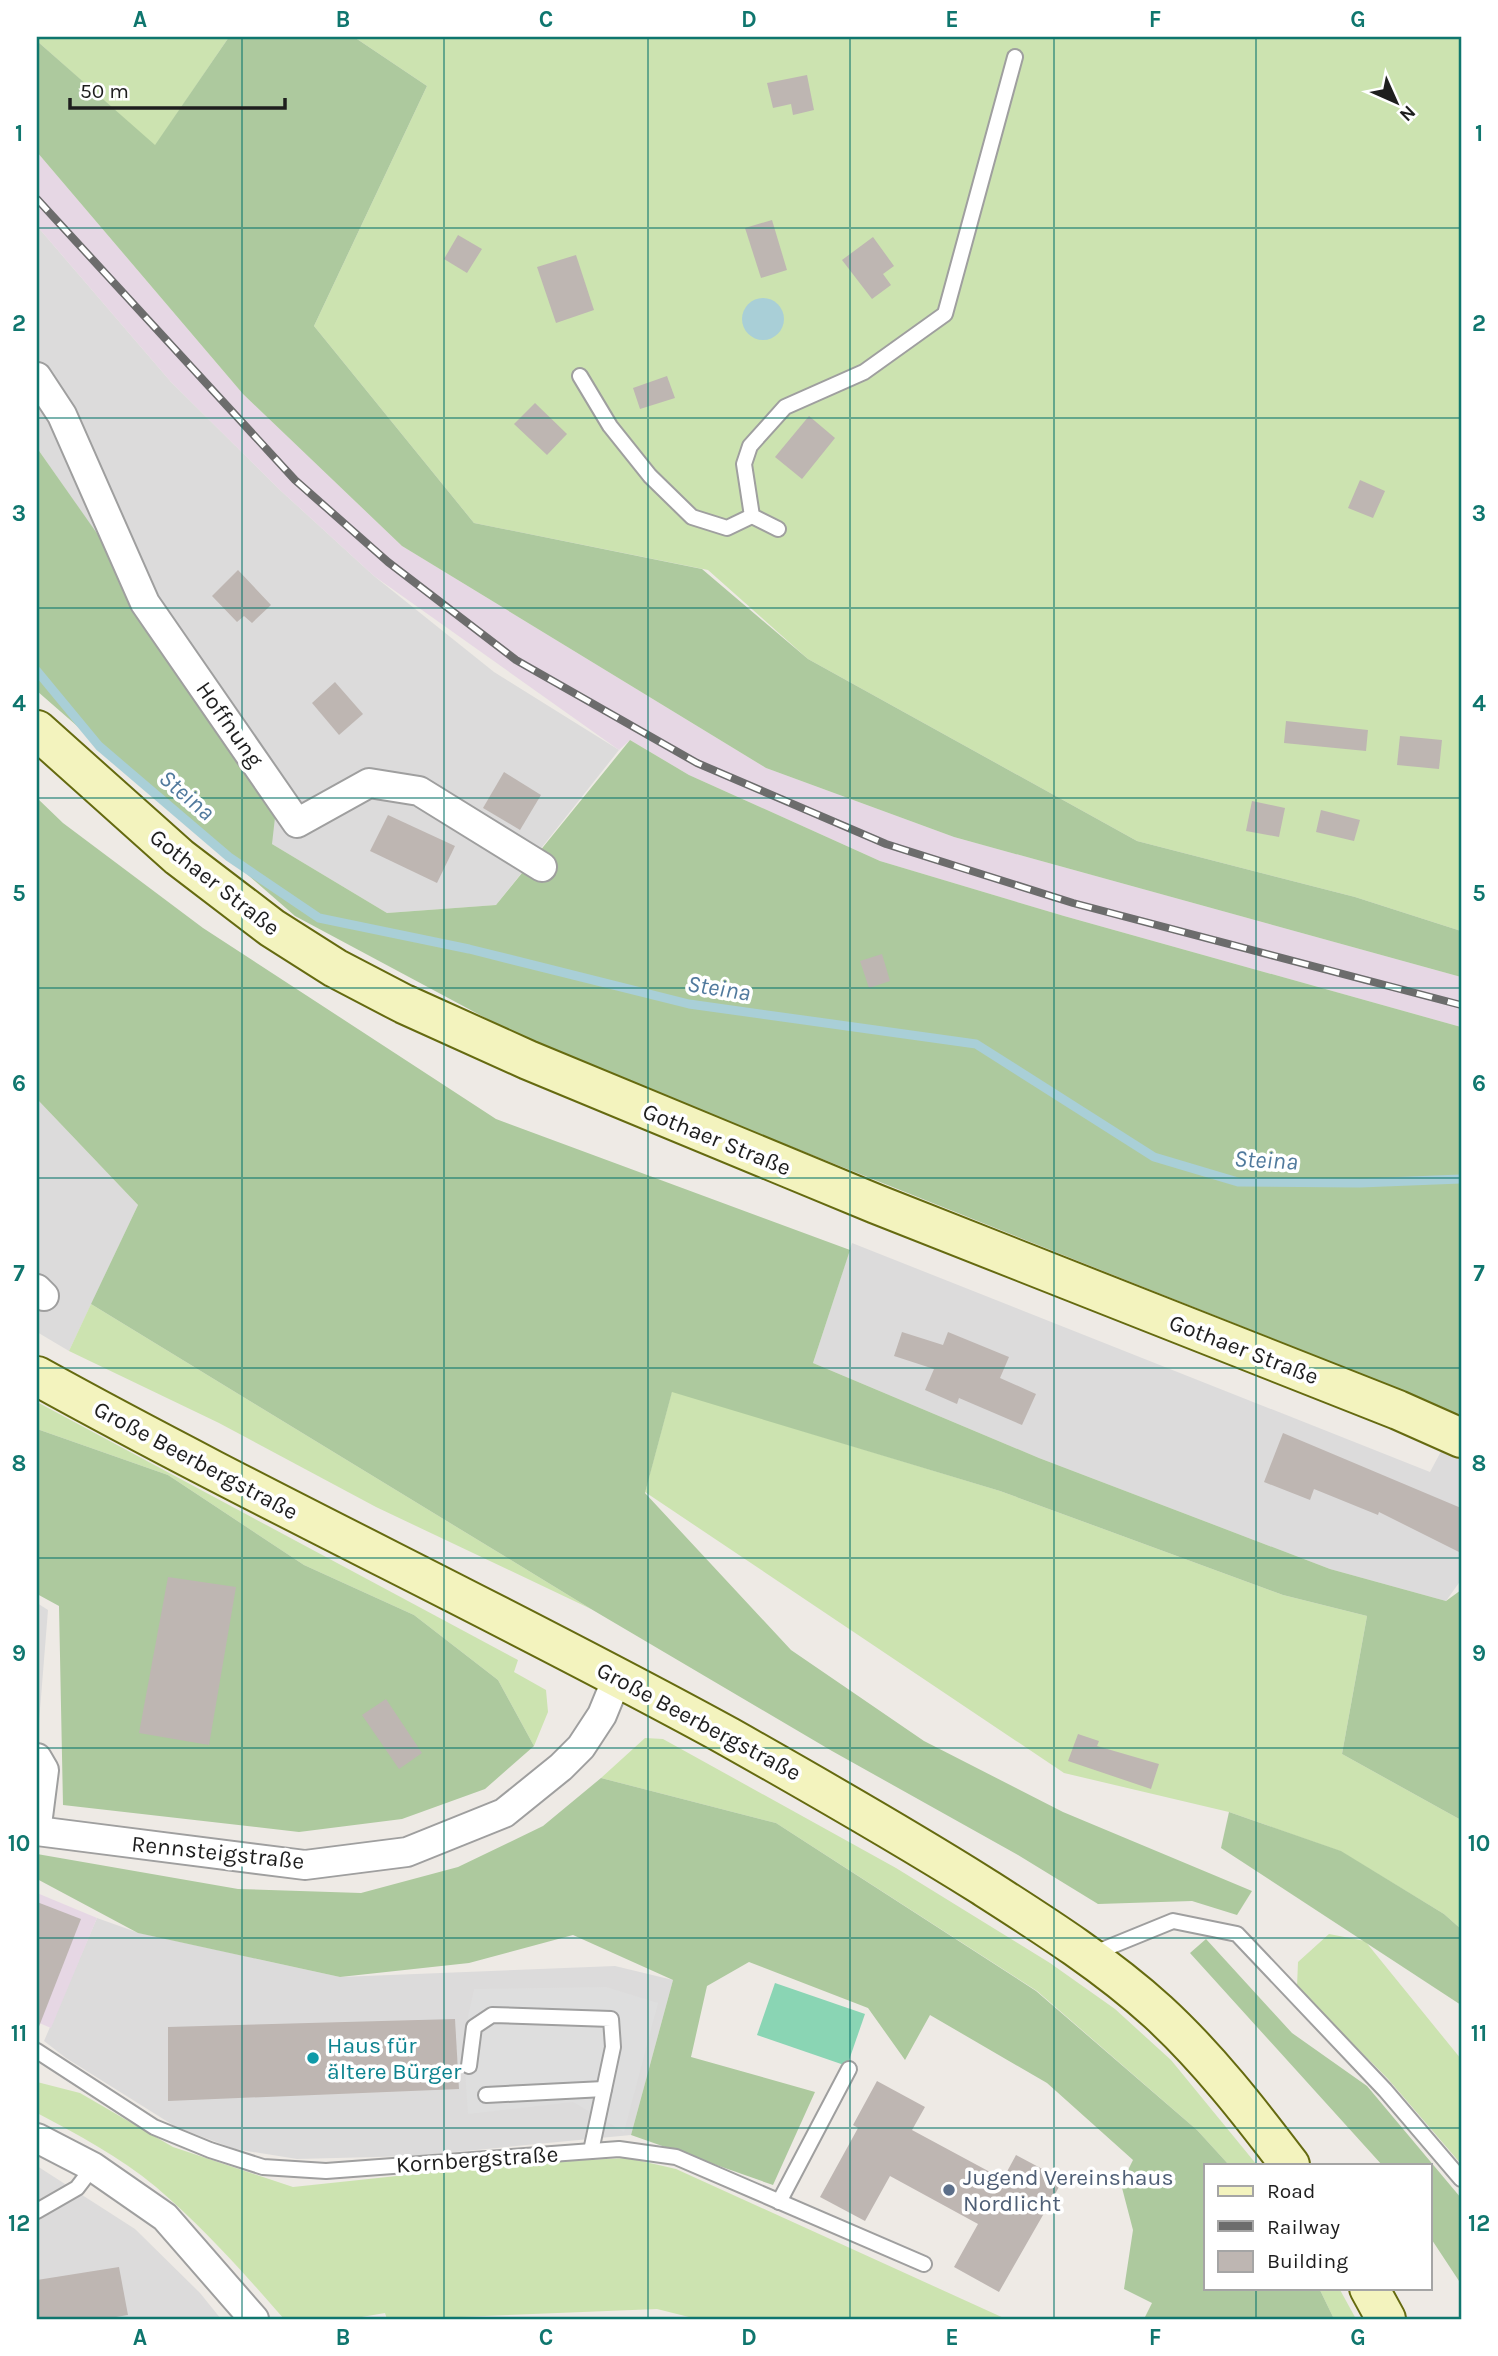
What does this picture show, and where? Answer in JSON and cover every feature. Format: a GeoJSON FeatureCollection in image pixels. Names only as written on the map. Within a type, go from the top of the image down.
{"type":"FeatureCollection","features":[{"type":"Feature","properties":{"kind":"main road","name":"Gothaer Straße"},"geometry":{"type":"LineString","coordinates":[[37,730],[179,857],[272,928],[335,968],[404,1004],[725,1143],[1398,1410],[1461,1438]]}},
{"type":"Feature","properties":{"kind":"main road","name":"Große Beerbergstraße"},"geometry":{"type":"LineString","coordinates":[[37,1376],[299,1515],[618,1676],[797,1774],[925,1849],[1088,1956],[1161,2014],[1205,2061],[1289,2164]]}},
{"type":"Feature","properties":{"kind":"main road"},"geometry":{"type":"LineString","coordinates":[[1369,2290],[1386,2319]]}},
{"type":"Feature","properties":{"kind":"street","name":"Hoffnung"},"geometry":{"type":"LineString","coordinates":[[37,377],[62,415],[145,603],[297,823],[369,783],[419,791],[542,867]]}},
{"type":"Feature","properties":{"kind":"street","name":"Rennsteigstraße"},"geometry":{"type":"LineString","coordinates":[[37,1831],[304,1865],[407,1852],[504,1813],[561,1767],[581,1747],[602,1715],[618,1676]]}},
{"type":"Feature","properties":{"kind":"street"},"geometry":{"type":"LineString","coordinates":[[37,1758],[44,1770],[37,1825]]}},
{"type":"Feature","properties":{"kind":"street"},"geometry":{"type":"LineString","coordinates":[[37,2138],[93,2167],[165,2217],[254,2319]]}},
{"type":"Feature","properties":{"kind":"lane"},"geometry":{"type":"LineString","coordinates":[[752,516],[744,464],[750,446],[786,407],[864,372],[945,314],[1015,57]]}},
{"type":"Feature","properties":{"kind":"lane"},"geometry":{"type":"LineString","coordinates":[[580,376],[610,426],[650,476],[692,517],[727,528],[752,516]]}},
{"type":"Feature","properties":{"kind":"lane"},"geometry":{"type":"LineString","coordinates":[[752,516],[778,529]]}},
{"type":"Feature","properties":{"kind":"lane"},"geometry":{"type":"LineString","coordinates":[[1088,1956],[1172,1921],[1237,1934],[1385,2090],[1461,2179]]}},
{"type":"Feature","properties":{"kind":"lane"},"geometry":{"type":"LineString","coordinates":[[469,2066],[474,2028],[492,2015],[611,2019],[613,2047],[591,2151]]}},
{"type":"Feature","properties":{"kind":"lane","name":"Kornbergstraße"},"geometry":{"type":"LineString","coordinates":[[37,2051],[155,2127],[210,2150],[263,2167],[326,2171],[619,2150],[676,2157],[924,2264]]}},
{"type":"Feature","properties":{"kind":"lane"},"geometry":{"type":"LineString","coordinates":[[779,2202],[849,2069]]}},
{"type":"Feature","properties":{"kind":"lane"},"geometry":{"type":"LineString","coordinates":[[486,2095],[604,2089]]}},
{"type":"Feature","properties":{"kind":"lane"},"geometry":{"type":"LineString","coordinates":[[37,2211],[77,2188],[93,2167]]}},
{"type":"Feature","properties":{"kind":"shaded area"},"geometry":{"type":"Polygon","coordinates":[[[37,152],[243,394],[402,546],[766,768],[954,837],[1461,977],[1461,1027],[1064,916],[880,861],[689,775],[630,740],[619,750],[374,576],[280,490],[171,382],[37,226],[37,152]]]}},
{"type":"Feature","properties":{"kind":"shaded area"},"geometry":{"type":"Polygon","coordinates":[[[37,226],[171,382],[280,490],[374,576],[494,672],[619,750],[496,905],[387,913],[272,844],[167,635],[37,448],[37,226]]]}},
{"type":"Feature","properties":{"kind":"shaded area"},"geometry":{"type":"Polygon","coordinates":[[[37,1099],[138,1205],[69,1351],[37,1332],[37,1099]]]}},
{"type":"Feature","properties":{"kind":"shaded area"},"geometry":{"type":"Polygon","coordinates":[[[852,1243],[1430,1472],[1461,1414],[1461,1580],[1446,1601],[1330,1569],[1039,1458],[813,1363],[852,1243]]]}},
{"type":"Feature","properties":{"kind":"shaded area"},"geometry":{"type":"Polygon","coordinates":[[[37,1603],[48,1610],[37,1747],[37,1603]]]}},
{"type":"Feature","properties":{"kind":"shaded area"},"geometry":{"type":"Polygon","coordinates":[[[37,1893],[97,1918],[51,2028],[37,2022],[37,1893]]]}},
{"type":"Feature","properties":{"kind":"shaded area"},"geometry":{"type":"Polygon","coordinates":[[[97,1918],[139,1933],[340,1977],[615,1966],[673,1980],[631,2135],[413,2156],[297,2159],[235,2149],[176,2127],[66,2058],[44,2041],[97,1918]]]}},
{"type":"Feature","properties":{"kind":"shaded area"},"geometry":{"type":"Polygon","coordinates":[[[606,1987],[658,2003],[624,2132],[573,2102],[468,2114],[463,2040],[474,1989],[606,1987]]]}},
{"type":"Feature","properties":{"kind":"shaded area"},"geometry":{"type":"Polygon","coordinates":[[[37,2166],[135,2229],[200,2293],[221,2319],[37,2319],[37,2166]]]}},
{"type":"Feature","properties":{"kind":"green space"},"geometry":{"type":"Polygon","coordinates":[[[37,37],[229,37],[155,146],[37,41],[37,37]]]}},
{"type":"Feature","properties":{"kind":"green space"},"geometry":{"type":"Polygon","coordinates":[[[229,37],[354,37],[427,86],[314,326],[474,523],[702,569],[808,659],[1137,841],[1355,897],[1461,931],[1461,977],[954,837],[766,768],[402,546],[243,394],[37,152],[37,41],[155,145],[229,37]]]}},
{"type":"Feature","properties":{"kind":"green space"},"geometry":{"type":"Polygon","coordinates":[[[354,37],[1461,37],[1461,931],[1355,897],[1137,841],[808,659],[708,570],[474,523],[314,326],[427,86],[354,37]]]}},
{"type":"Feature","properties":{"kind":"green space"},"geometry":{"type":"Polygon","coordinates":[[[37,448],[278,791],[272,844],[387,913],[496,905],[630,740],[689,775],[880,861],[1064,916],[1461,1027],[1460,1416],[1407,1392],[536,1045],[295,916],[37,691],[37,448]]]}},
{"type":"Feature","properties":{"kind":"green space"},"geometry":{"type":"Polygon","coordinates":[[[37,798],[63,823],[203,928],[496,1119],[850,1250],[813,1363],[1039,1458],[1330,1569],[1446,1601],[1461,1590],[1461,1820],[1342,1754],[1367,1616],[1283,1595],[1000,1491],[672,1392],[645,1493],[791,1650],[924,1741],[1063,1812],[1252,1891],[1237,1915],[1192,1901],[1098,1904],[1018,1855],[832,1751],[591,1609],[91,1304],[138,1205],[37,1099],[37,798]]]}},
{"type":"Feature","properties":{"kind":"green space"},"geometry":{"type":"Polygon","coordinates":[[[91,1304],[591,1609],[376,1507],[219,1423],[69,1351],[91,1304]]]}},
{"type":"Feature","properties":{"kind":"green space"},"geometry":{"type":"Polygon","coordinates":[[[672,1391],[1000,1491],[1283,1595],[1367,1616],[1342,1754],[1461,1820],[1461,1929],[1444,1914],[1340,1851],[1229,1812],[1064,1773],[645,1492],[672,1391]]]}},
{"type":"Feature","properties":{"kind":"green space"},"geometry":{"type":"Polygon","coordinates":[[[37,1402],[518,1660],[514,1672],[546,1690],[548,1712],[534,1746],[498,1680],[414,1615],[304,1565],[168,1475],[37,1429],[37,1402]]]}},
{"type":"Feature","properties":{"kind":"green space"},"geometry":{"type":"Polygon","coordinates":[[[37,1429],[168,1475],[304,1565],[414,1615],[498,1680],[534,1746],[485,1789],[402,1819],[299,1832],[63,1805],[59,1606],[37,1594],[37,1429]]]}},
{"type":"Feature","properties":{"kind":"green space"},"geometry":{"type":"Polygon","coordinates":[[[645,1738],[663,1739],[896,1868],[1050,1963],[1115,2009],[1171,2060],[1256,2164],[1228,2164],[1197,2130],[1037,1991],[776,1823],[601,1778],[645,1738]]]}},
{"type":"Feature","properties":{"kind":"green space"},"geometry":{"type":"Polygon","coordinates":[[[601,1778],[776,1823],[1036,1991],[1197,2130],[1228,2164],[1204,2164],[1204,2290],[1320,2290],[1334,2319],[1144,2319],[1152,2303],[1124,2289],[1133,2230],[1121,2184],[1133,2160],[1047,2083],[930,2015],[905,2060],[868,2008],[749,1962],[707,1986],[691,2057],[815,2092],[773,2185],[631,2135],[673,1980],[573,1935],[469,1963],[340,1977],[138,1933],[37,1879],[37,1854],[238,1889],[361,1893],[458,1867],[543,1826],[601,1778]]]}},
{"type":"Feature","properties":{"kind":"green space"},"geometry":{"type":"Polygon","coordinates":[[[1229,1812],[1341,1851],[1444,1914],[1461,1929],[1461,2005],[1221,1848],[1229,1812]]]}},
{"type":"Feature","properties":{"kind":"green space"},"geometry":{"type":"Polygon","coordinates":[[[1329,1934],[1365,1941],[1461,2059],[1461,2164],[1388,2079],[1297,1987],[1298,1962],[1329,1934]]]}},
{"type":"Feature","properties":{"kind":"green space"},"geometry":{"type":"Polygon","coordinates":[[[1206,1939],[1292,2033],[1367,2086],[1461,2198],[1461,2284],[1432,2240],[1432,2164],[1381,2164],[1190,1953],[1206,1939]]]}},
{"type":"Feature","properties":{"kind":"green space"},"geometry":{"type":"Polygon","coordinates":[[[775,1983],[865,2014],[847,2066],[757,2035],[775,1983]]]}},
{"type":"Feature","properties":{"kind":"green space"},"geometry":{"type":"Polygon","coordinates":[[[37,2082],[80,2093],[173,2147],[293,2187],[520,2163],[628,2158],[676,2169],[1006,2319],[697,2319],[657,2309],[412,2319],[387,2319],[385,2313],[350,2319],[284,2319],[207,2234],[156,2187],[113,2156],[37,2113],[37,2082]]]}},
{"type":"Feature","properties":{"kind":"green space"},"geometry":{"type":"Polygon","coordinates":[[[1320,2290],[1340,2290],[1356,2319],[1334,2319],[1320,2290]]]}},
{"type":"Feature","properties":{"kind":"water"},"geometry":{"type":"Polygon","coordinates":[[[763,298],[778,304],[784,319],[778,334],[763,340],[748,334],[742,319],[748,304],[763,298]]]}},
{"type":"Feature","properties":{"kind":"building"},"geometry":{"type":"Polygon","coordinates":[[[807,75],[814,110],[793,115],[791,104],[773,108],[767,83],[807,75]]]}},
{"type":"Feature","properties":{"kind":"building"},"geometry":{"type":"Polygon","coordinates":[[[772,220],[787,270],[761,278],[745,228],[772,220]]]}},
{"type":"Feature","properties":{"kind":"building"},"geometry":{"type":"Polygon","coordinates":[[[458,235],[482,249],[467,273],[444,259],[458,235]]]}},
{"type":"Feature","properties":{"kind":"building"},"geometry":{"type":"Polygon","coordinates":[[[873,237],[894,266],[883,274],[891,285],[872,299],[842,260],[873,237]]]}},
{"type":"Feature","properties":{"kind":"building"},"geometry":{"type":"Polygon","coordinates":[[[576,255],[594,310],[556,323],[537,267],[576,255]]]}},
{"type":"Feature","properties":{"kind":"building"},"geometry":{"type":"Polygon","coordinates":[[[667,376],[675,398],[640,409],[633,388],[667,376]]]}},
{"type":"Feature","properties":{"kind":"building"},"geometry":{"type":"Polygon","coordinates":[[[535,403],[567,434],[547,455],[514,424],[535,403]]]}},
{"type":"Feature","properties":{"kind":"building"},"geometry":{"type":"Polygon","coordinates":[[[809,416],[835,438],[802,479],[775,457],[809,416]]]}},
{"type":"Feature","properties":{"kind":"building"},"geometry":{"type":"Polygon","coordinates":[[[1360,480],[1385,491],[1373,518],[1348,508],[1360,480]]]}},
{"type":"Feature","properties":{"kind":"building"},"geometry":{"type":"Polygon","coordinates":[[[238,570],[271,605],[252,623],[244,616],[237,622],[212,596],[238,570]]]}},
{"type":"Feature","properties":{"kind":"building"},"geometry":{"type":"Polygon","coordinates":[[[335,682],[363,714],[339,735],[312,703],[335,682]]]}},
{"type":"Feature","properties":{"kind":"building"},"geometry":{"type":"Polygon","coordinates":[[[1286,721],[1368,730],[1366,751],[1284,743],[1286,721]]]}},
{"type":"Feature","properties":{"kind":"building"},"geometry":{"type":"Polygon","coordinates":[[[1400,736],[1442,740],[1439,769],[1397,765],[1400,736]]]}},
{"type":"Feature","properties":{"kind":"building"},"geometry":{"type":"Polygon","coordinates":[[[504,772],[541,795],[520,830],[483,808],[504,772]]]}},
{"type":"Feature","properties":{"kind":"building"},"geometry":{"type":"Polygon","coordinates":[[[1252,801],[1285,808],[1279,837],[1246,831],[1252,801]]]}},
{"type":"Feature","properties":{"kind":"building"},"geometry":{"type":"Polygon","coordinates":[[[1321,810],[1360,820],[1354,841],[1316,832],[1321,810]]]}},
{"type":"Feature","properties":{"kind":"building"},"geometry":{"type":"Polygon","coordinates":[[[388,815],[455,846],[437,883],[370,851],[388,815]]]}},
{"type":"Feature","properties":{"kind":"building"},"geometry":{"type":"Polygon","coordinates":[[[882,954],[890,981],[869,988],[860,961],[882,954]]]}},
{"type":"Feature","properties":{"kind":"building"},"geometry":{"type":"Polygon","coordinates":[[[902,1332],[943,1345],[948,1332],[1009,1357],[1000,1378],[1036,1394],[1022,1425],[959,1398],[957,1404],[925,1390],[934,1369],[894,1356],[902,1332]]]}},
{"type":"Feature","properties":{"kind":"building"},"geometry":{"type":"Polygon","coordinates":[[[1283,1433],[1461,1508],[1461,1553],[1379,1512],[1378,1515],[1314,1489],[1310,1500],[1264,1482],[1283,1433]]]}},
{"type":"Feature","properties":{"kind":"building"},"geometry":{"type":"Polygon","coordinates":[[[168,1577],[236,1587],[209,1745],[139,1733],[168,1577]]]}},
{"type":"Feature","properties":{"kind":"building"},"geometry":{"type":"Polygon","coordinates":[[[386,1699],[422,1753],[399,1769],[362,1715],[386,1699]]]}},
{"type":"Feature","properties":{"kind":"building"},"geometry":{"type":"Polygon","coordinates":[[[1078,1734],[1099,1741],[1097,1746],[1159,1764],[1151,1789],[1068,1761],[1078,1734]]]}},
{"type":"Feature","properties":{"kind":"building"},"geometry":{"type":"Polygon","coordinates":[[[37,1902],[81,1919],[38,2029],[37,2028],[37,1902]]]}},
{"type":"Feature","properties":{"kind":"building","name":"Haus für ältere Bürger"},"geometry":{"type":"Polygon","coordinates":[[[455,2019],[459,2089],[168,2101],[168,2027],[455,2019]]]}},
{"type":"Feature","properties":{"kind":"building","name":"Jugend Vereinshaus Nordlicht"},"geometry":{"type":"Polygon","coordinates":[[[877,2081],[925,2107],[912,2130],[1003,2179],[1016,2155],[1063,2180],[999,2292],[954,2267],[978,2224],[890,2176],[865,2221],[820,2197],[858,2128],[853,2125],[877,2081]]]}},
{"type":"Feature","properties":{"kind":"building"},"geometry":{"type":"Polygon","coordinates":[[[119,2267],[128,2315],[104,2319],[37,2319],[37,2280],[119,2267]]]}},
{"type":"Feature","properties":{"kind":"waterway","name":"Steina"},"geometry":{"type":"LineString","coordinates":[[37,671],[99,746],[229,857],[319,918],[469,949],[689,1004],[976,1044],[1154,1157],[1238,1182],[1360,1183],[1461,1179]]}},
{"type":"Feature","properties":{"kind":"railway"},"geometry":{"type":"LineString","coordinates":[[37,199],[295,480],[388,562],[516,660],[697,763],[886,844],[1073,903],[1461,1005]]}},
{"type":"Feature","properties":{"kind":"place","name":"Haus für ältere Bürger"},"geometry":{"type":"Point","coordinates":[313,2058]}},
{"type":"Feature","properties":{"kind":"place","name":"Jugend Vereinshaus Nordlicht"},"geometry":{"type":"Point","coordinates":[949,2190]}}]}
